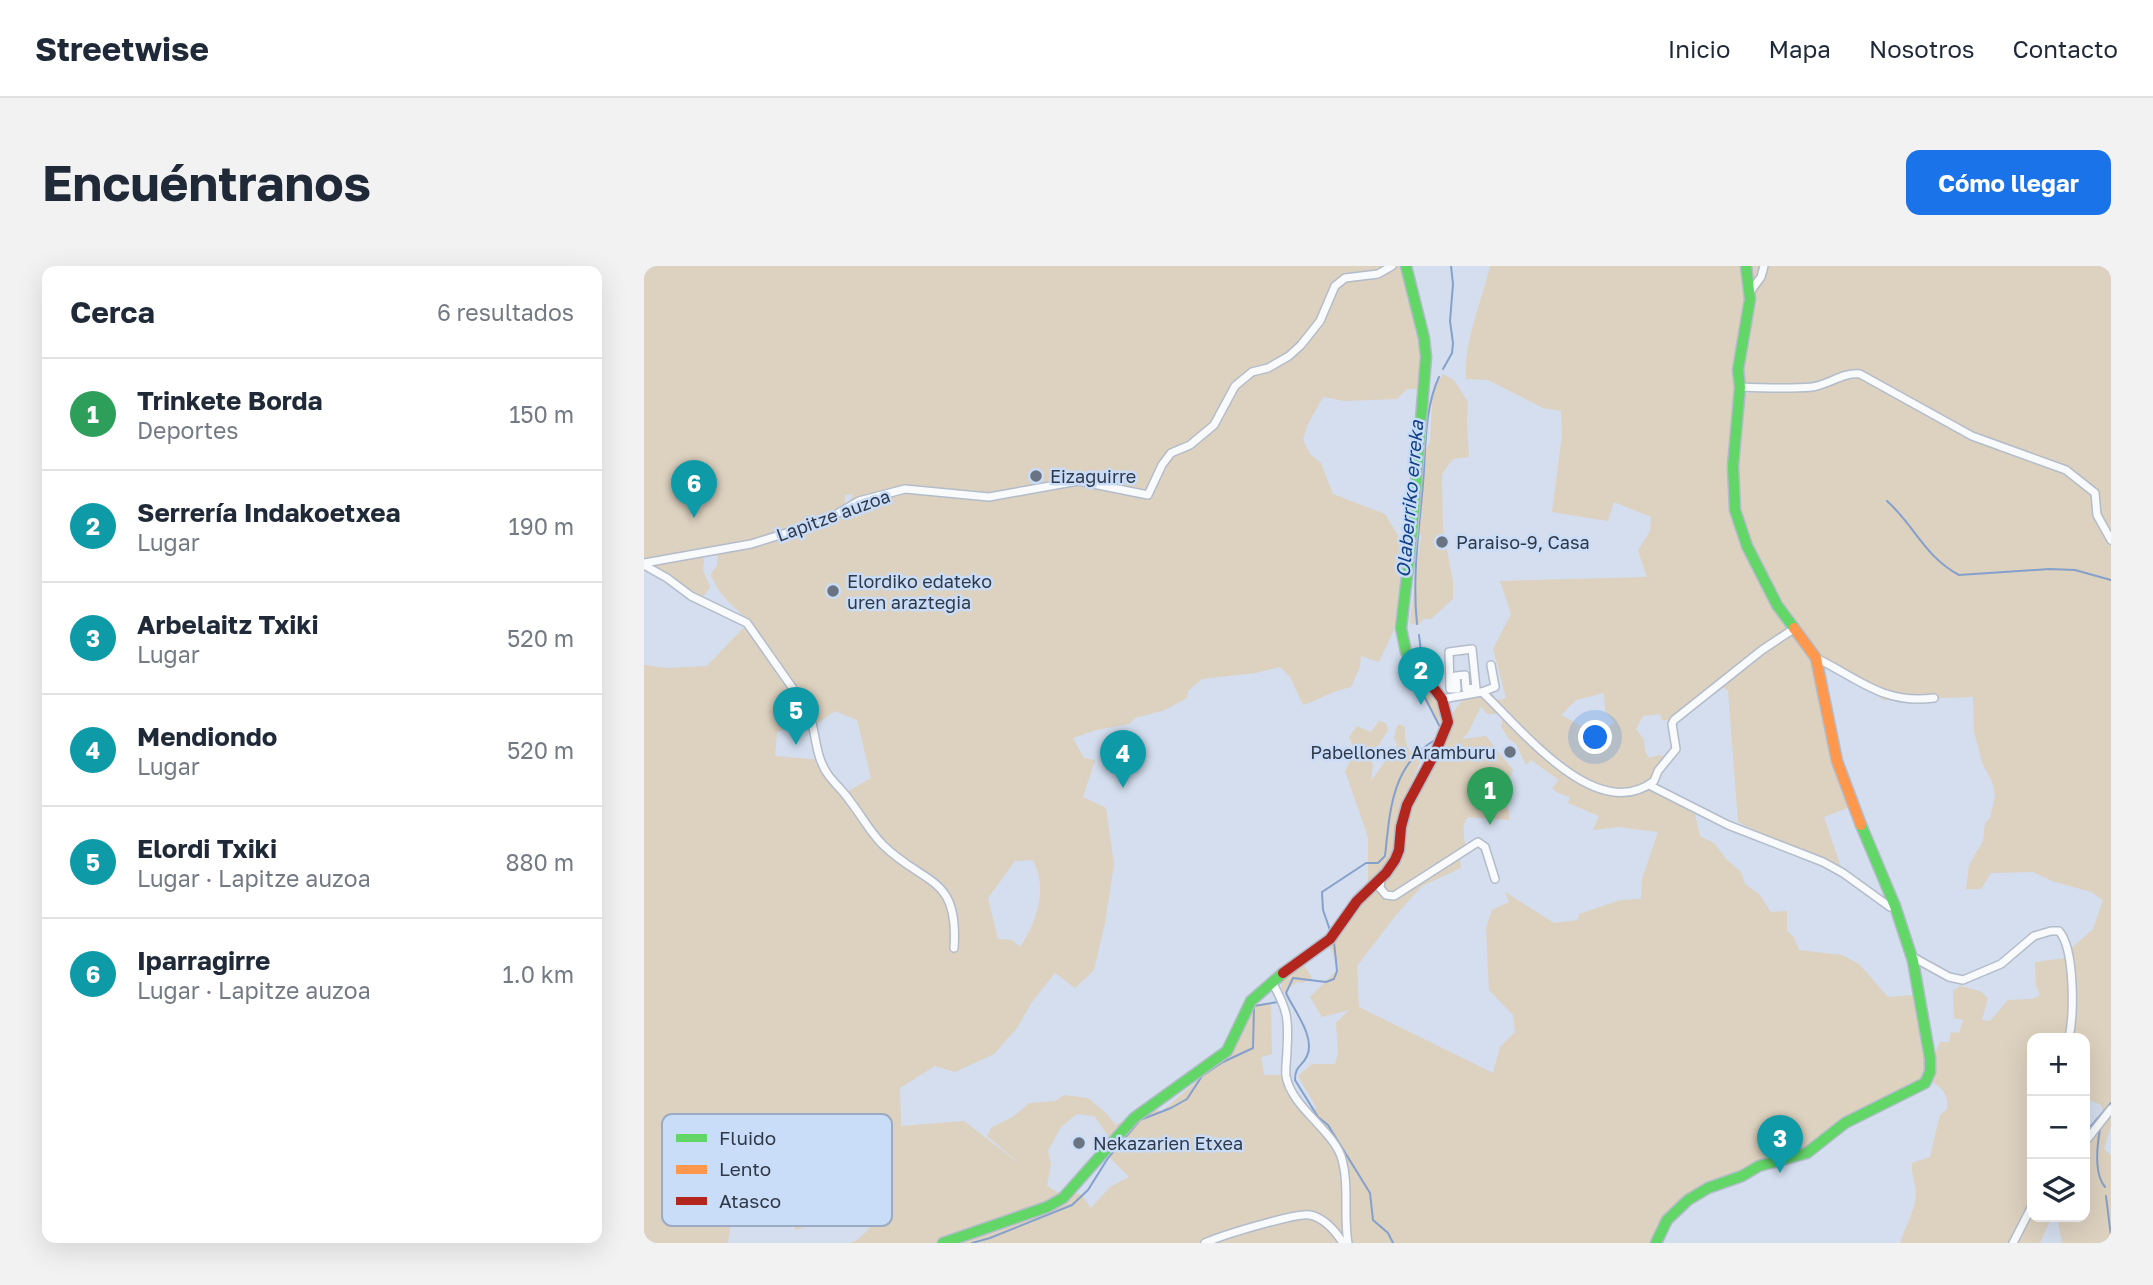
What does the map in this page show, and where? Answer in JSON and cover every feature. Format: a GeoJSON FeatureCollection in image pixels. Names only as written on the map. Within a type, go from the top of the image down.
{"type":"FeatureCollection","features":[{"type":"Feature","properties":{"kind":"street","name":"Lapitze auzoa"},"geometry":{"type":"LineString","coordinates":[[644,564],[751,544],[809,526],[859,501],[905,489],[989,497],[1079,481],[1148,495],[1162,465],[1171,453],[1190,445],[1214,425],[1235,386],[1252,372],[1268,368],[1289,356],[1301,345],[1320,321],[1335,286],[1345,278],[1377,274],[1392,266]]}},
{"type":"Feature","properties":{"kind":"street"},"geometry":{"type":"LineString","coordinates":[[943,1243],[1047,1207],[1063,1198],[1134,1118],[1170,1095],[1227,1051],[1251,1001],[1300,959],[1333,936],[1357,901],[1395,860],[1408,805],[1447,724],[1442,699],[1406,652],[1401,628],[1412,532],[1426,357],[1424,338],[1406,266]]}},
{"type":"Feature","properties":{"kind":"street"},"geometry":{"type":"LineString","coordinates":[[1656,1243],[1672,1215],[1698,1193],[1742,1176],[1759,1166],[1807,1153],[1845,1123],[1927,1081],[1930,1072],[1930,1058],[1911,955],[1895,906],[1837,761],[1816,657],[1777,605],[1747,546],[1735,510],[1733,466],[1740,387],[1738,370],[1750,292],[1746,266]]}},
{"type":"Feature","properties":{"kind":"street"},"geometry":{"type":"LineString","coordinates":[[1750,292],[1761,277],[1764,266]]}},
{"type":"Feature","properties":{"kind":"street"},"geometry":{"type":"LineString","coordinates":[[1740,387],[1779,389],[1816,386],[1853,373],[1860,374],[1972,436],[2066,470],[2095,494],[2097,515],[2111,540]]}},
{"type":"Feature","properties":{"kind":"street","name":"Lapitze auzoa"},"geometry":{"type":"LineString","coordinates":[[644,564],[691,596],[747,623],[808,710],[814,724],[819,760],[830,778],[844,792],[881,843],[901,861],[942,888],[951,906],[955,932],[954,948]]}},
{"type":"Feature","properties":{"kind":"street"},"geometry":{"type":"LineString","coordinates":[[1482,692],[1534,746],[1586,784],[1612,793],[1627,792],[1649,785],[1676,749],[1672,724],[1674,720],[1762,650],[1795,628]]}},
{"type":"Feature","properties":{"kind":"street"},"geometry":{"type":"LineString","coordinates":[[1472,649],[1476,688],[1466,688],[1465,676],[1456,676],[1457,689],[1450,689],[1449,652],[1472,649]]}},
{"type":"Feature","properties":{"kind":"street"},"geometry":{"type":"LineString","coordinates":[[1816,657],[1883,694],[1934,698]]}},
{"type":"Feature","properties":{"kind":"street"},"geometry":{"type":"LineString","coordinates":[[1442,699],[1495,687],[1491,665]]}},
{"type":"Feature","properties":{"kind":"street"},"geometry":{"type":"LineString","coordinates":[[1649,785],[1719,821],[1822,862],[1843,873],[1890,907],[1895,906]]}},
{"type":"Feature","properties":{"kind":"street"},"geometry":{"type":"LineString","coordinates":[[1381,877],[1380,888],[1386,895],[1394,896],[1478,842],[1485,847],[1495,879]]}},
{"type":"Feature","properties":{"kind":"street"},"geometry":{"type":"LineString","coordinates":[[1911,955],[1949,977],[1963,979],[2001,964],[2034,936],[2050,930],[2059,931],[2065,938],[2070,966],[2072,1005],[2069,1033]]}},
{"type":"Feature","properties":{"kind":"street"},"geometry":{"type":"LineString","coordinates":[[1272,982],[1287,1008],[1289,1032],[1286,1074],[1302,1105],[1332,1140],[1341,1156],[1346,1243]]}},
{"type":"Feature","properties":{"kind":"street"},"geometry":{"type":"LineString","coordinates":[[2090,1136],[2111,1109]]}},
{"type":"Feature","properties":{"kind":"street"},"geometry":{"type":"LineString","coordinates":[[1205,1243],[1286,1218],[1308,1214],[1322,1220],[1346,1243]]}},
{"type":"Feature","properties":{"kind":"street"},"geometry":{"type":"LineString","coordinates":[[2013,1243],[2027,1216]]}},
{"type":"Feature","properties":{"kind":"shaded area"},"geometry":{"type":"Polygon","coordinates":[[[644,266],[1402,266],[1419,341],[1419,389],[1407,389],[1397,399],[1345,401],[1323,397],[1307,426],[1303,440],[1310,454],[1321,463],[1333,494],[1385,514],[1402,542],[1394,630],[1379,662],[1361,656],[1360,667],[1351,687],[1303,705],[1290,677],[1280,667],[1255,673],[1202,679],[1188,691],[1187,698],[1165,710],[1135,718],[1129,724],[1096,730],[1073,738],[1084,758],[1095,760],[1083,797],[1106,808],[1114,864],[1094,970],[1075,988],[1055,973],[1032,1002],[1017,1028],[994,1054],[955,1072],[935,1066],[900,1088],[901,1126],[964,1121],[1024,1167],[987,1136],[991,1128],[1014,1116],[1029,1103],[1055,1101],[1064,1095],[1088,1098],[1116,1125],[1149,1104],[1161,1112],[1204,1075],[1201,1066],[1232,1043],[1251,1001],[1257,1004],[1271,1003],[1272,1054],[1261,1057],[1264,1075],[1283,1075],[1286,1085],[1313,1119],[1316,1107],[1298,1076],[1312,1064],[1335,1064],[1338,1054],[1336,1023],[1349,1010],[1322,1017],[1310,997],[1339,968],[1329,945],[1374,887],[1368,881],[1368,837],[1345,771],[1355,752],[1349,737],[1357,726],[1371,732],[1379,721],[1386,723],[1388,730],[1368,756],[1373,765],[1371,781],[1397,745],[1394,737],[1398,724],[1405,727],[1408,746],[1420,762],[1404,801],[1411,802],[1447,740],[1451,724],[1437,721],[1422,691],[1432,679],[1438,680],[1452,715],[1463,700],[1471,696],[1489,691],[1498,700],[1506,698],[1493,649],[1511,614],[1500,581],[1647,577],[1638,551],[1650,531],[1651,517],[1614,502],[1608,521],[1552,512],[1562,435],[1561,411],[1543,408],[1488,380],[1466,379],[1470,336],[1490,266],[2111,266],[2111,1126],[2104,1149],[2111,1155],[2111,1243],[2062,1243],[2058,1222],[2090,1222],[2090,1137],[2105,1117],[2101,1105],[2090,1100],[2090,1033],[2027,1033],[2027,1222],[2050,1222],[2040,1243],[1900,1243],[1916,1196],[1912,1163],[1930,1157],[1940,1115],[1947,1109],[1946,1097],[1932,1082],[1932,1071],[1940,1042],[1949,1042],[1951,1032],[1959,1033],[1963,1020],[1954,1018],[1953,991],[1960,986],[1980,991],[1988,998],[1982,1020],[1990,1021],[2008,1000],[2032,999],[2040,995],[2036,986],[2035,962],[2066,958],[2068,951],[2093,929],[2103,900],[2091,892],[2052,881],[2033,872],[1991,873],[1981,889],[1966,889],[1969,865],[1983,841],[1985,823],[1990,818],[1995,796],[1974,732],[1973,697],[1884,700],[1817,658],[1837,761],[1853,806],[1824,817],[1843,873],[1738,822],[1728,690],[1717,686],[1674,720],[1662,720],[1660,714],[1643,716],[1636,729],[1644,740],[1649,758],[1659,755],[1668,757],[1657,769],[1648,786],[1695,814],[1700,836],[1714,843],[1741,872],[1745,884],[1759,894],[1771,912],[1787,911],[1787,931],[1794,937],[1799,950],[1842,955],[1859,964],[1888,997],[1916,995],[1928,1061],[1924,1079],[1833,1131],[1807,1153],[1770,1162],[1708,1188],[1688,1200],[1667,1220],[1655,1243],[849,1243],[857,1240],[869,1229],[868,1226],[892,1226],[892,1114],[662,1114],[662,1226],[730,1226],[728,1243],[644,1243],[644,665],[668,668],[707,666],[745,626],[755,628],[724,597],[714,582],[711,574],[717,565],[718,553],[801,530],[861,502],[909,491],[935,496],[974,498],[975,494],[912,486],[850,501],[853,494],[845,495],[845,506],[813,523],[754,541],[644,562],[644,266]],[[1748,317],[1739,347],[1734,379],[1735,443],[1741,394],[1818,388],[1848,375],[1800,384],[1748,385],[1742,376],[1749,332],[1748,317]],[[1604,693],[1576,700],[1561,715],[1592,732],[1595,745],[1599,735],[1614,722],[1605,711],[1604,693]],[[1481,706],[1468,733],[1462,739],[1486,736],[1513,770],[1503,794],[1509,820],[1468,817],[1464,828],[1466,849],[1455,855],[1460,860],[1461,868],[1422,886],[1357,966],[1359,1007],[1493,1073],[1500,1047],[1515,1032],[1513,1015],[1489,990],[1486,928],[1492,910],[1509,902],[1505,892],[1554,923],[1578,920],[1579,914],[1621,900],[1641,899],[1642,879],[1658,832],[1618,827],[1593,830],[1599,816],[1568,803],[1570,797],[1552,788],[1559,780],[1531,760],[1526,765],[1516,744],[1501,727],[1503,714],[1487,714],[1481,706]],[[835,711],[814,726],[811,720],[777,732],[775,756],[822,760],[847,792],[871,778],[857,720],[835,711]],[[1033,860],[1015,861],[988,898],[998,939],[1012,940],[1020,947],[1036,916],[1040,893],[1040,882],[1033,860]],[[1077,1114],[1061,1127],[1048,1151],[1051,1164],[1047,1186],[1057,1192],[1081,1194],[1091,1208],[1110,1187],[1129,1177],[1111,1159],[1107,1134],[1094,1116],[1077,1114]]]}},
{"type":"Feature","properties":{"kind":"shaded area"},"geometry":{"type":"Polygon","coordinates":[[[1443,374],[1454,380],[1468,402],[1469,457],[1453,459],[1442,474],[1443,528],[1453,582],[1453,599],[1431,619],[1424,619],[1418,625],[1410,623],[1421,535],[1417,533],[1425,451],[1430,442],[1433,391],[1443,374]]]}},
{"type":"Feature","properties":{"kind":"shaded area"},"geometry":{"type":"Polygon","coordinates":[[[701,556],[710,587],[702,599],[649,565],[701,556]]]}},
{"type":"Feature","properties":{"kind":"shaded area"},"geometry":{"type":"Polygon","coordinates":[[[1293,958],[1304,965],[1312,978],[1303,983],[1297,982],[1283,993],[1279,975],[1293,958]]]}},
{"type":"Feature","properties":{"kind":"waterway","name":"Olaberriko erreka"},"geometry":{"type":"LineString","coordinates":[[1443,369],[1452,353],[1453,343],[1450,321],[1453,284],[1451,266]]}},
{"type":"Feature","properties":{"kind":"waterway","name":"Olaberriko erreka"},"geometry":{"type":"LineString","coordinates":[[1417,624],[1416,571],[1426,429],[1439,377]]}},
{"type":"Feature","properties":{"kind":"waterway"},"geometry":{"type":"LineString","coordinates":[[1887,501],[1928,550],[1959,575],[2049,569],[2075,570],[2111,580]]}},
{"type":"Feature","properties":{"kind":"waterway","name":"Olaberriko erreka"},"geometry":{"type":"LineString","coordinates":[[1419,635],[1423,667]]}},
{"type":"Feature","properties":{"kind":"waterway","name":"Olaberriko erreka"},"geometry":{"type":"LineString","coordinates":[[1422,680],[1421,690],[1440,727],[1439,733]]}},
{"type":"Feature","properties":{"kind":"waterway","name":"Olaberriko erreka"},"geometry":{"type":"LineString","coordinates":[[1331,933],[1323,910],[1322,892],[1366,863],[1378,863],[1385,856],[1391,807],[1401,776],[1420,750],[1435,740]]}},
{"type":"Feature","properties":{"kind":"waterway","name":"Olaberriko erreka"},"geometry":{"type":"LineString","coordinates":[[1334,942],[1337,971],[1334,979],[1326,982],[1293,978],[1286,993],[1306,1032],[1309,1048],[1305,1060],[1297,1069],[1295,1080],[1318,1117],[1328,1125],[1370,1193],[1373,1220],[1388,1233],[1393,1243]]}},
{"type":"Feature","properties":{"kind":"waterway"},"geometry":{"type":"LineString","coordinates":[[972,1243],[1072,1205],[1088,1190],[1108,1158],[1140,1120],[1187,1099],[1202,1076],[1223,1062],[1253,1048],[1254,1006],[1278,1002]]}},
{"type":"Feature","properties":{"kind":"waterway"},"geometry":{"type":"LineString","coordinates":[[2090,1127],[2111,1103]]}},
{"type":"Feature","properties":{"kind":"waterway"},"geometry":{"type":"LineString","coordinates":[[2100,1129],[2098,1167],[2105,1187]]}},
{"type":"Feature","properties":{"kind":"waterway"},"geometry":{"type":"LineString","coordinates":[[2106,1196],[2111,1237]]}},
{"type":"Feature","properties":{"kind":"waterway"},"geometry":{"type":"LineString","coordinates":[[2009,1243],[2027,1209]]}},
{"type":"Feature","properties":{"kind":"traffic: fast"},"geometry":{"type":"LineString","coordinates":[[1406,266],[1424,338],[1426,357],[1412,532],[1401,628],[1406,652],[1429,682]]}},
{"type":"Feature","properties":{"kind":"traffic: fast"},"geometry":{"type":"LineString","coordinates":[[1746,266],[1750,299],[1738,370],[1740,387],[1733,466],[1735,510],[1747,546],[1777,605],[1794,628]]}},
{"type":"Feature","properties":{"kind":"traffic: fast"},"geometry":{"type":"LineString","coordinates":[[1656,1243],[1667,1220],[1688,1200],[1708,1188],[1742,1176],[1759,1166],[1807,1153],[1845,1123],[1925,1083],[1930,1072],[1930,1058],[1913,961],[1895,906],[1861,825]]}},
{"type":"Feature","properties":{"kind":"traffic: fast"},"geometry":{"type":"LineString","coordinates":[[943,1243],[1047,1207],[1063,1198],[1134,1118],[1227,1051],[1251,1001],[1283,973]]}},
{"type":"Feature","properties":{"kind":"traffic: slow"},"geometry":{"type":"LineString","coordinates":[[1794,628],[1816,658],[1837,761],[1861,825]]}},
{"type":"Feature","properties":{"kind":"traffic: jam"},"geometry":{"type":"LineString","coordinates":[[1283,973],[1330,939],[1357,901],[1386,873],[1395,860],[1407,805],[1448,722],[1442,699],[1429,682]]}},
{"type":"Feature","properties":{"kind":"place","name":"Eizaguirre"},"geometry":{"type":"Point","coordinates":[1036,476]}},
{"type":"Feature","properties":{"kind":"place","name":"Iparragirre"},"geometry":{"type":"Point","coordinates":[694,518]}},
{"type":"Feature","properties":{"kind":"place","name":"Paraiso-9, Casa"},"geometry":{"type":"Point","coordinates":[1442,542]}},
{"type":"Feature","properties":{"kind":"place","name":"Elordiko edateko uren araztegia"},"geometry":{"type":"Point","coordinates":[833,591]}},
{"type":"Feature","properties":{"kind":"place","name":"Serrería Indakoetxea"},"geometry":{"type":"Point","coordinates":[1421,705]}},
{"type":"Feature","properties":{"kind":"place","name":"Elordi Txiki"},"geometry":{"type":"Point","coordinates":[796,745]}},
{"type":"Feature","properties":{"kind":"place","name":"Pabellones Aramburu"},"geometry":{"type":"Point","coordinates":[1510,752]}},
{"type":"Feature","properties":{"kind":"place","name":"Mendiondo"},"geometry":{"type":"Point","coordinates":[1123,788]}},
{"type":"Feature","properties":{"kind":"place","name":"Trinkete Borda"},"geometry":{"type":"Point","coordinates":[1490,825]}},
{"type":"Feature","properties":{"kind":"place","name":"Nekazarien Etxea"},"geometry":{"type":"Point","coordinates":[1079,1143]}},
{"type":"Feature","properties":{"kind":"place","name":"Arbelaitz Txiki"},"geometry":{"type":"Point","coordinates":[1780,1173]}}]}
